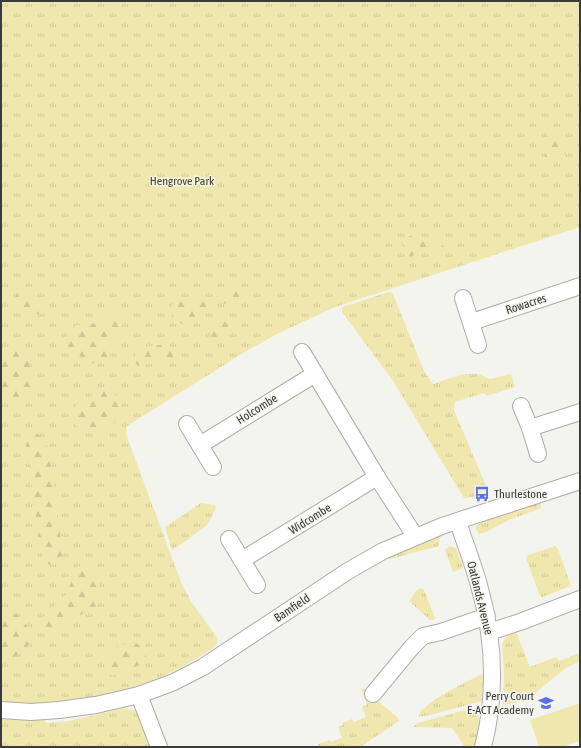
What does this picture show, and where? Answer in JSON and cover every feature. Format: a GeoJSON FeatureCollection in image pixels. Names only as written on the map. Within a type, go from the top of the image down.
{"type":"FeatureCollection","features":[{"type":"Feature","properties":{"kind":"street","name":"Rowacres"},"geometry":{"type":"LineString","coordinates":[[472,322],[580,286]]}},
{"type":"Feature","properties":{"kind":"street"},"geometry":{"type":"LineString","coordinates":[[463,298],[472,322],[478,345]]}},
{"type":"Feature","properties":{"kind":"street"},"geometry":{"type":"LineString","coordinates":[[302,352],[377,477],[415,536]]}},
{"type":"Feature","properties":{"kind":"street","name":"Holcombe"},"geometry":{"type":"LineString","coordinates":[[200,445],[315,374]]}},
{"type":"Feature","properties":{"kind":"street"},"geometry":{"type":"LineString","coordinates":[[521,406],[538,454]]}},
{"type":"Feature","properties":{"kind":"street"},"geometry":{"type":"LineString","coordinates":[[530,428],[580,412]]}},
{"type":"Feature","properties":{"kind":"street"},"geometry":{"type":"LineString","coordinates":[[187,424],[213,467]]}},
{"type":"Feature","properties":{"kind":"street","name":"Widcombe"},"geometry":{"type":"LineString","coordinates":[[242,560],[377,477]]}},
{"type":"Feature","properties":{"kind":"street","name":"Bamfield"},"geometry":{"type":"LineString","coordinates":[[1,710],[31,712],[96,705],[139,695],[174,682],[203,667],[348,571],[383,551],[415,536],[442,526],[580,481]]}},
{"type":"Feature","properties":{"kind":"street","name":"Oatlands Avenue"},"geometry":{"type":"LineString","coordinates":[[458,522],[479,585],[487,616],[489,632],[493,673],[490,707],[483,747]]}},
{"type":"Feature","properties":{"kind":"street"},"geometry":{"type":"LineString","coordinates":[[229,539],[257,585]]}},
{"type":"Feature","properties":{"kind":"street"},"geometry":{"type":"LineString","coordinates":[[489,632],[580,599]]}},
{"type":"Feature","properties":{"kind":"street"},"geometry":{"type":"LineString","coordinates":[[373,694],[423,636],[441,632],[487,616]]}},
{"type":"Feature","properties":{"kind":"street"},"geometry":{"type":"LineString","coordinates":[[139,695],[159,747]]}},
{"type":"Feature","properties":{"kind":"green space","name":"Hengrove Park"},"geometry":{"type":"Polygon","coordinates":[[[1,1],[580,1],[580,227],[335,307],[279,333],[248,350],[127,426],[126,434],[181,582],[192,603],[216,636],[218,642],[211,650],[196,659],[175,671],[152,681],[102,696],[50,703],[25,704],[1,702],[1,1]]]}},
{"type":"Feature","properties":{"kind":"green space"},"geometry":{"type":"Polygon","coordinates":[[[551,133],[568,148],[559,160],[549,163],[545,162],[547,146],[546,134],[551,133]]]}},
{"type":"Feature","properties":{"kind":"green space"},"geometry":{"type":"Polygon","coordinates":[[[405,235],[432,241],[439,239],[442,241],[444,250],[424,250],[411,257],[406,254],[401,241],[405,235]]]}},
{"type":"Feature","properties":{"kind":"green space"},"geometry":{"type":"Polygon","coordinates":[[[229,286],[242,296],[232,302],[223,304],[215,300],[218,293],[229,286]]]}},
{"type":"Feature","properties":{"kind":"green space"},"geometry":{"type":"Polygon","coordinates":[[[389,292],[393,294],[424,371],[433,384],[469,374],[476,374],[490,379],[511,374],[515,387],[487,396],[483,393],[455,402],[454,410],[486,486],[486,489],[476,496],[464,498],[393,381],[342,312],[342,308],[345,306],[389,292]]]}},
{"type":"Feature","properties":{"kind":"green space"},"geometry":{"type":"Polygon","coordinates":[[[17,294],[43,297],[46,302],[46,307],[41,314],[32,314],[24,308],[16,298],[17,294]]]}},
{"type":"Feature","properties":{"kind":"green space"},"geometry":{"type":"Polygon","coordinates":[[[186,298],[205,301],[210,309],[198,320],[183,325],[172,317],[172,306],[175,301],[186,298]]]}},
{"type":"Feature","properties":{"kind":"green space"},"geometry":{"type":"Polygon","coordinates":[[[109,313],[115,313],[123,323],[106,359],[90,364],[68,349],[67,337],[69,329],[77,325],[86,326],[106,320],[109,313]]]}},
{"type":"Feature","properties":{"kind":"green space"},"geometry":{"type":"Polygon","coordinates":[[[225,322],[237,329],[231,335],[222,339],[211,336],[209,328],[215,324],[225,322]]]}},
{"type":"Feature","properties":{"kind":"green space"},"geometry":{"type":"Polygon","coordinates":[[[163,345],[176,351],[173,360],[160,361],[138,366],[134,362],[135,354],[148,346],[163,345]]]}},
{"type":"Feature","properties":{"kind":"green space"},"geometry":{"type":"Polygon","coordinates":[[[17,347],[28,362],[32,371],[31,389],[27,396],[20,400],[9,401],[1,388],[1,351],[8,348],[17,347]]]}},
{"type":"Feature","properties":{"kind":"green space"},"geometry":{"type":"Polygon","coordinates":[[[102,391],[113,393],[119,398],[120,410],[118,420],[100,431],[90,433],[79,428],[72,422],[72,415],[77,405],[85,399],[102,391]]]}},
{"type":"Feature","properties":{"kind":"green space"},"geometry":{"type":"Polygon","coordinates":[[[36,434],[43,437],[49,452],[63,554],[55,563],[49,565],[42,557],[26,448],[28,436],[36,434]]]}},
{"type":"Feature","properties":{"kind":"green space"},"geometry":{"type":"Polygon","coordinates":[[[540,502],[541,508],[509,520],[486,532],[479,534],[475,528],[484,519],[540,502]]]}},
{"type":"Feature","properties":{"kind":"green space"},"geometry":{"type":"Polygon","coordinates":[[[201,503],[215,505],[216,508],[207,525],[172,551],[165,527],[201,503]]]}},
{"type":"Feature","properties":{"kind":"green space"},"geometry":{"type":"Polygon","coordinates":[[[439,535],[439,546],[390,559],[387,557],[439,535]]]}},
{"type":"Feature","properties":{"kind":"green space"},"geometry":{"type":"Polygon","coordinates":[[[450,546],[456,548],[463,568],[453,572],[445,550],[450,546]]]}},
{"type":"Feature","properties":{"kind":"green space"},"geometry":{"type":"Polygon","coordinates":[[[555,546],[558,549],[571,586],[542,597],[540,596],[526,558],[528,555],[555,546]]]}},
{"type":"Feature","properties":{"kind":"green space"},"geometry":{"type":"Polygon","coordinates":[[[78,566],[89,569],[93,572],[98,582],[102,599],[96,606],[54,630],[46,629],[43,626],[43,618],[49,610],[64,597],[78,566]]]}},
{"type":"Feature","properties":{"kind":"green space"},"geometry":{"type":"Polygon","coordinates":[[[421,588],[424,590],[435,618],[434,620],[430,620],[409,601],[417,590],[421,588]]]}},
{"type":"Feature","properties":{"kind":"green space"},"geometry":{"type":"Polygon","coordinates":[[[13,613],[23,620],[29,631],[30,639],[27,648],[15,657],[5,658],[1,657],[1,619],[7,614],[13,613]]]}},
{"type":"Feature","properties":{"kind":"green space"},"geometry":{"type":"Polygon","coordinates":[[[516,632],[530,667],[556,657],[559,661],[580,653],[580,661],[566,668],[535,693],[521,701],[503,705],[504,674],[502,644],[506,637],[516,632]]]}},
{"type":"Feature","properties":{"kind":"green space"},"geometry":{"type":"Polygon","coordinates":[[[134,642],[142,648],[148,661],[126,672],[112,676],[107,667],[108,649],[134,642]]]}},
{"type":"Feature","properties":{"kind":"green space"},"geometry":{"type":"Polygon","coordinates":[[[483,674],[482,701],[418,717],[427,705],[436,699],[483,674]]]}},
{"type":"Feature","properties":{"kind":"green space"},"geometry":{"type":"Polygon","coordinates":[[[363,688],[397,717],[399,721],[360,747],[319,747],[318,744],[329,740],[331,742],[342,738],[338,727],[343,725],[342,723],[352,719],[354,722],[366,717],[362,707],[367,705],[361,689],[363,688]]]}},
{"type":"Feature","properties":{"kind":"green space"},"geometry":{"type":"Polygon","coordinates":[[[580,703],[580,741],[562,747],[539,747],[530,720],[580,703]]]}},
{"type":"Feature","properties":{"kind":"green space"},"geometry":{"type":"Polygon","coordinates":[[[125,708],[135,711],[142,720],[151,747],[1,747],[1,719],[45,720],[46,723],[69,721],[125,708]]]}},
{"type":"Feature","properties":{"kind":"green space"},"geometry":{"type":"Polygon","coordinates":[[[469,709],[478,709],[479,725],[474,747],[465,747],[452,728],[413,727],[418,723],[469,709]]]}},
{"type":"Feature","properties":{"kind":"place","name":"Thurlestone"},"geometry":{"type":"Point","coordinates":[482,494]}},
{"type":"Feature","properties":{"kind":"place","name":"Perry Court E-ACT Academy"},"geometry":{"type":"Point","coordinates":[546,703]}}]}
